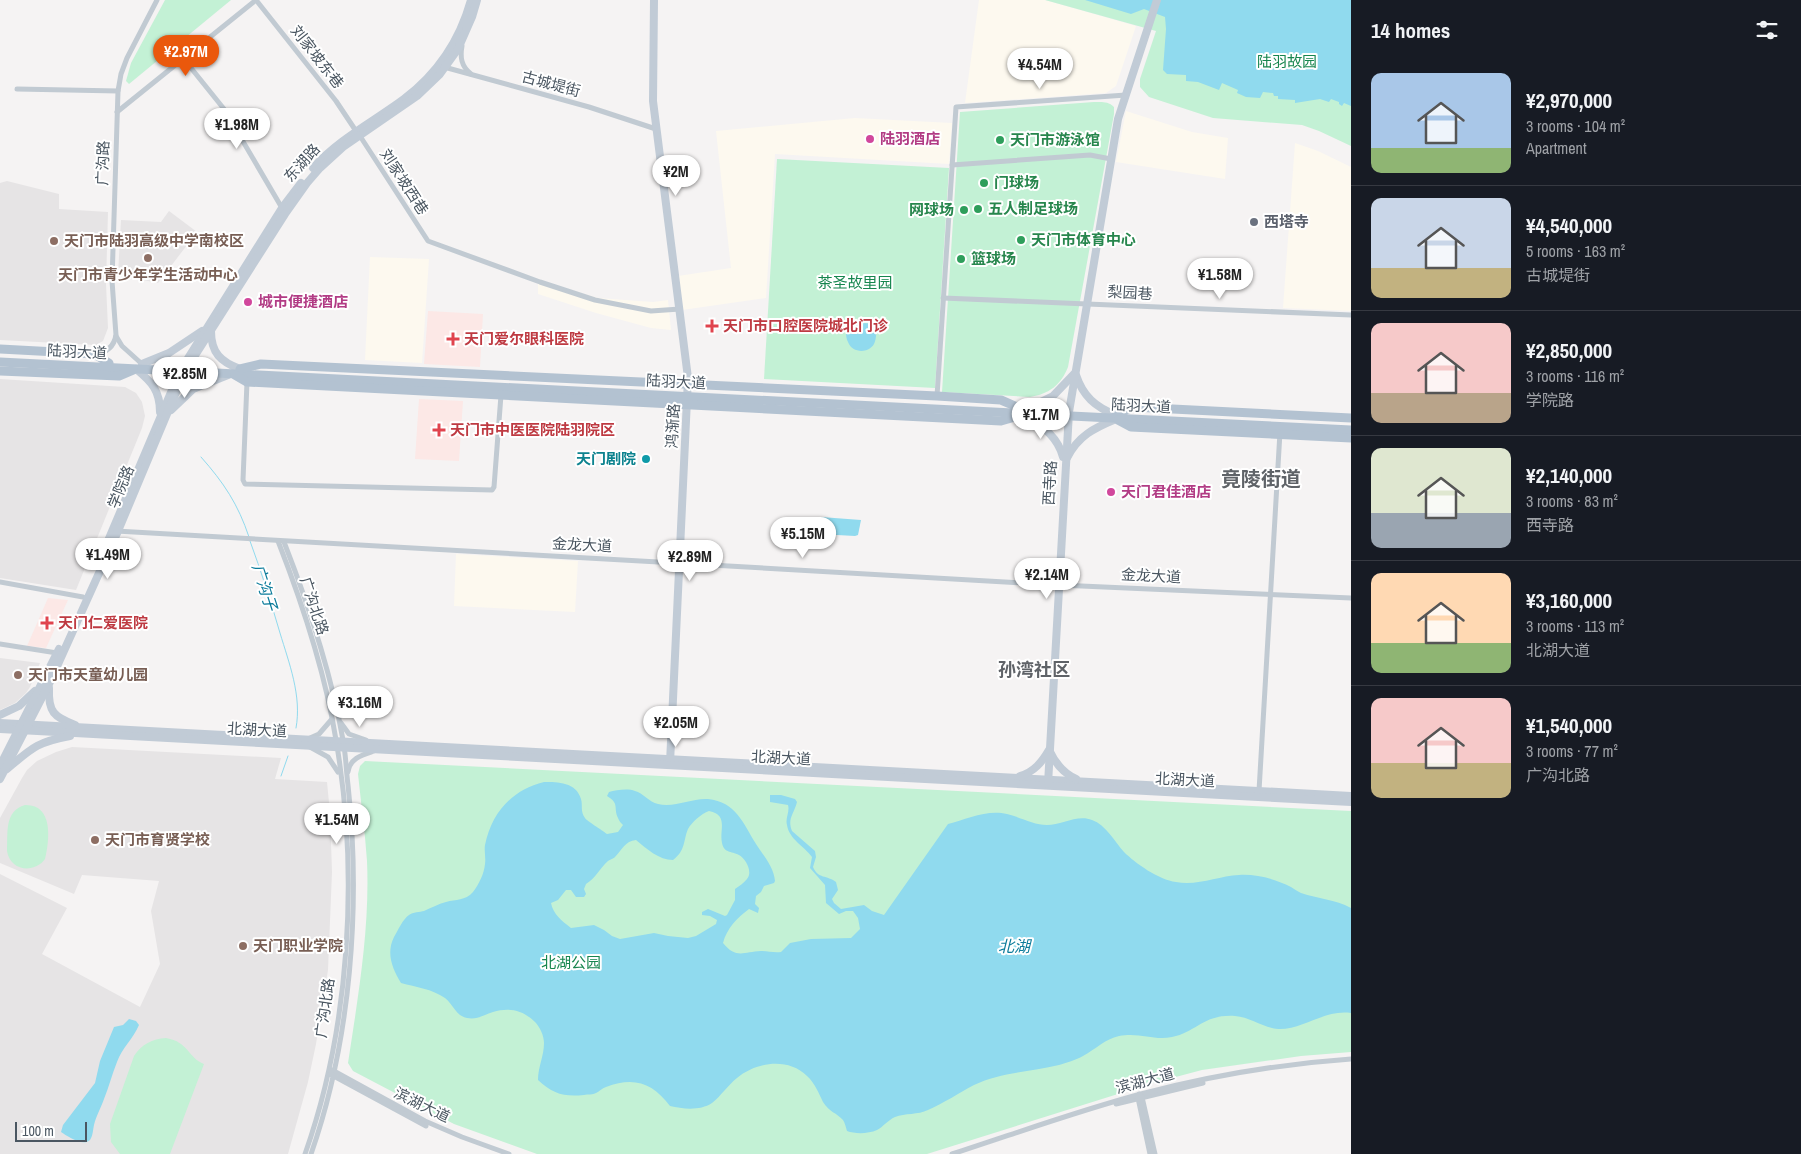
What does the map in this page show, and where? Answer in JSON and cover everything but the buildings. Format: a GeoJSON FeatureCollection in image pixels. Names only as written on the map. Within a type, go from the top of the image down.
{"type":"FeatureCollection","features":[{"type":"Feature","properties":{"kind":"main road","name":"东湖路"},"geometry":{"type":"LineString","coordinates":[[442,67],[445,57],[464,21],[471,0]]}},
{"type":"Feature","properties":{"kind":"main road","name":"东湖路"},"geometry":{"type":"LineString","coordinates":[[209,329],[282,208],[316,165],[336,146],[417,96],[463,39],[477,0]]}},
{"type":"Feature","properties":{"kind":"main road","name":"鸿渐路"},"geometry":{"type":"LineString","coordinates":[[654,0],[652,91],[680,309],[688,394],[670,762]]}},
{"type":"Feature","properties":{"kind":"main road","name":"西寺路"},"geometry":{"type":"LineString","coordinates":[[1048,783],[1069,414],[1110,158],[1118,120],[1157,0]]}},
{"type":"Feature","properties":{"kind":"main road","name":"东湖路"},"geometry":{"type":"LineString","coordinates":[[184,368],[304,188],[328,161],[358,134]]}},
{"type":"Feature","properties":{"kind":"main road"},"geometry":{"type":"LineString","coordinates":[[0,371],[119,376],[169,353],[209,329],[212,342],[219,356],[247,382],[501,395],[688,394],[708,385],[1001,400],[1024,412],[1042,426],[1056,440],[1065,462]]}},
{"type":"Feature","properties":{"kind":"main road"},"geometry":{"type":"LineString","coordinates":[[0,349],[94,354],[109,363]]}},
{"type":"Feature","properties":{"kind":"main road","name":"陆羽大道"},"geometry":{"type":"LineString","coordinates":[[0,358],[139,366]]}},
{"type":"Feature","properties":{"kind":"main road","name":"陆羽大道"},"geometry":{"type":"LineString","coordinates":[[0,362],[236,371]]}},
{"type":"Feature","properties":{"kind":"main road"},"geometry":{"type":"LineString","coordinates":[[163,416],[194,389],[236,371],[261,364],[688,394],[715,406],[1001,421],[1024,412],[1053,396],[1075,373]]}},
{"type":"Feature","properties":{"kind":"main road"},"geometry":{"type":"LineString","coordinates":[[139,366],[158,393],[163,416]]}},
{"type":"Feature","properties":{"kind":"main road","name":"学院路"},"geometry":{"type":"LineString","coordinates":[[1,773],[46,683],[115,531],[184,368]]}},
{"type":"Feature","properties":{"kind":"main road"},"geometry":{"type":"LineString","coordinates":[[1075,373],[1079,385],[1090,401],[1116,417]]}},
{"type":"Feature","properties":{"kind":"main road"},"geometry":{"type":"LineString","coordinates":[[858,392],[873,402]]}},
{"type":"Feature","properties":{"kind":"main road","name":"陆羽大道"},"geometry":{"type":"LineString","coordinates":[[688,394],[873,402],[1069,414],[1280,431],[1351,430]]}},
{"type":"Feature","properties":{"kind":"main road","name":"陆羽大道"},"geometry":{"type":"LineString","coordinates":[[688,394],[927,410],[1024,412]]}},
{"type":"Feature","properties":{"kind":"main road"},"geometry":{"type":"LineString","coordinates":[[1065,462],[1072,448],[1085,433],[1133,408],[1351,418]]}},
{"type":"Feature","properties":{"kind":"main road"},"geometry":{"type":"LineString","coordinates":[[901,417],[927,410]]}},
{"type":"Feature","properties":{"kind":"main road","name":"陆羽大道"},"geometry":{"type":"LineString","coordinates":[[1116,417],[1351,425]]}},
{"type":"Feature","properties":{"kind":"main road"},"geometry":{"type":"LineString","coordinates":[[1280,431],[1351,438]]}},
{"type":"Feature","properties":{"kind":"main road","name":"学院路"},"geometry":{"type":"LineString","coordinates":[[46,683],[57,653],[115,531]]}},
{"type":"Feature","properties":{"kind":"main road"},"geometry":{"type":"LineString","coordinates":[[0,715],[24,702],[46,683]]}},
{"type":"Feature","properties":{"kind":"main road"},"geometry":{"type":"LineString","coordinates":[[46,683],[48,699],[52,710],[62,720],[83,731]]}},
{"type":"Feature","properties":{"kind":"main road","name":"北湖大道"},"geometry":{"type":"LineString","coordinates":[[0,723],[24,727],[83,731],[1048,783],[1351,802]]}},
{"type":"Feature","properties":{"kind":"main road","name":"北湖大道"},"geometry":{"type":"LineString","coordinates":[[0,728],[24,727]]}},
{"type":"Feature","properties":{"kind":"main road"},"geometry":{"type":"LineString","coordinates":[[1,773],[41,743],[83,731]]}},
{"type":"Feature","properties":{"kind":"main road"},"geometry":{"type":"LineString","coordinates":[[1014,778],[1024,775],[1035,768],[1050,750],[1060,768],[1074,778],[1083,781]]}},
{"type":"Feature","properties":{"kind":"main road","name":"北湖大道"},"geometry":{"type":"LineString","coordinates":[[670,762],[1014,778],[1048,783],[1083,781],[1351,796]]}},
{"type":"Feature","properties":{"kind":"street","name":"广沟路"},"geometry":{"type":"LineString","coordinates":[[116,335],[112,281],[118,91],[126,58],[157,0]]}},
{"type":"Feature","properties":{"kind":"street"},"geometry":{"type":"LineString","coordinates":[[117,112],[256,0]]}},
{"type":"Feature","properties":{"kind":"street","name":"刘家坡东巷"},"geometry":{"type":"LineString","coordinates":[[256,0],[335,100],[358,134]]}},
{"type":"Feature","properties":{"kind":"street"},"geometry":{"type":"LineString","coordinates":[[463,39],[461,53],[463,66],[475,76]]}},
{"type":"Feature","properties":{"kind":"street"},"geometry":{"type":"LineString","coordinates":[[183,58],[224,109],[282,208]]}},
{"type":"Feature","properties":{"kind":"street","name":"古城堤街"},"geometry":{"type":"LineString","coordinates":[[442,67],[589,107],[656,129]]}},
{"type":"Feature","properties":{"kind":"street"},"geometry":{"type":"LineString","coordinates":[[17,89],[118,91]]}},
{"type":"Feature","properties":{"kind":"street"},"geometry":{"type":"LineString","coordinates":[[937,396],[956,107],[1126,95]]}},
{"type":"Feature","properties":{"kind":"street","name":"刘家坡西巷"},"geometry":{"type":"LineString","coordinates":[[358,134],[428,241],[595,300],[654,312],[680,309]]}},
{"type":"Feature","properties":{"kind":"street"},"geometry":{"type":"LineString","coordinates":[[952,165],[1090,155],[1110,158]]}},
{"type":"Feature","properties":{"kind":"street","name":"梨园巷"},"geometry":{"type":"LineString","coordinates":[[943,298],[1351,315]]}},
{"type":"Feature","properties":{"kind":"street"},"geometry":{"type":"LineString","coordinates":[[94,354],[102,353],[110,348],[114,344],[116,335]]}},
{"type":"Feature","properties":{"kind":"street"},"geometry":{"type":"LineString","coordinates":[[116,335],[122,346],[139,366]]}},
{"type":"Feature","properties":{"kind":"street"},"geometry":{"type":"LineString","coordinates":[[247,382],[243,480],[245,484],[492,490],[494,487],[501,395]]}},
{"type":"Feature","properties":{"kind":"street"},"geometry":{"type":"LineString","coordinates":[[1259,791],[1280,431]]}},
{"type":"Feature","properties":{"kind":"street","name":"金龙大道"},"geometry":{"type":"LineString","coordinates":[[115,531],[1059,585],[1351,598]]}},
{"type":"Feature","properties":{"kind":"street","name":"广沟北路"},"geometry":{"type":"LineString","coordinates":[[278,541],[306,618],[335,719]]}},
{"type":"Feature","properties":{"kind":"street","name":"广沟北路"},"geometry":{"type":"LineString","coordinates":[[284,542],[322,649],[340,744],[344,778],[347,845],[348,919],[343,981],[330,1072],[311,1154]]}},
{"type":"Feature","properties":{"kind":"street"},"geometry":{"type":"LineString","coordinates":[[0,582],[83,596]]}},
{"type":"Feature","properties":{"kind":"street"},"geometry":{"type":"LineString","coordinates":[[0,644],[57,653]]}},
{"type":"Feature","properties":{"kind":"street"},"geometry":{"type":"LineString","coordinates":[[344,778],[328,757],[307,743],[335,719],[349,734],[377,746]]}},
{"type":"Feature","properties":{"kind":"street"},"geometry":{"type":"LineString","coordinates":[[344,778],[355,758],[377,746]]}},
{"type":"Feature","properties":{"kind":"street","name":"滨湖大道"},"geometry":{"type":"LineString","coordinates":[[952,1154],[1140,1097],[1244,1075],[1351,1061]]}},
{"type":"Feature","properties":{"kind":"street","name":"广沟北路"},"geometry":{"type":"LineString","coordinates":[[305,1154],[330,1072]]}},
{"type":"Feature","properties":{"kind":"street","name":"滨湖大道"},"geometry":{"type":"LineString","coordinates":[[330,1072],[423,1124],[500,1154]]}},
{"type":"Feature","properties":{"kind":"street","name":"滨湖大道"},"geometry":{"type":"LineString","coordinates":[[330,1072],[425,1121],[509,1154]]}},
{"type":"Feature","properties":{"kind":"street"},"geometry":{"type":"LineString","coordinates":[[1140,1097],[1150,1154]]}},
{"type":"Feature","properties":{"kind":"street"},"geometry":{"type":"LineString","coordinates":[[1140,1097],[1155,1154]]}},
{"type":"Feature","properties":{"kind":"street","name":"滨湖大道"},"geometry":{"type":"LineString","coordinates":[[961,1154],[1140,1097]]}},
{"type":"Feature","properties":{"kind":"shaded area"},"geometry":{"type":"Polygon","coordinates":[[[979,0],[1045,0],[1136,26],[1116,86],[1106,93],[965,103],[979,0]]]}},
{"type":"Feature","properties":{"kind":"shaded area"},"geometry":{"type":"Polygon","coordinates":[[[1126,111],[1192,132],[1228,138],[1225,179],[1116,162],[1126,111]]]}},
{"type":"Feature","properties":{"kind":"shaded area"},"geometry":{"type":"Polygon","coordinates":[[[855,118],[952,123],[949,164],[775,154],[766,298],[682,310],[678,276],[731,268],[716,131],[855,118]]]}},
{"type":"Feature","properties":{"kind":"shaded area"},"geometry":{"type":"Polygon","coordinates":[[[1295,143],[1318,151],[1351,167],[1351,311],[1283,308],[1295,143]]]}},
{"type":"Feature","properties":{"kind":"shaded area","name":"天门市陆羽高级中学南校区"},"geometry":{"type":"Polygon","coordinates":[[[7,181],[59,194],[59,209],[108,212],[106,284],[108,328],[103,341],[96,345],[0,340],[0,183],[7,181]]]}},
{"type":"Feature","properties":{"kind":"shaded area","name":"天门市青少年学生活动中心"},"geometry":{"type":"Polygon","coordinates":[[[169,211],[197,232],[158,283],[118,275],[121,220],[161,222],[169,211]]]}},
{"type":"Feature","properties":{"kind":"shaded area"},"geometry":{"type":"Polygon","coordinates":[[[370,257],[429,259],[422,363],[365,360],[370,257]]]}},
{"type":"Feature","properties":{"kind":"shaded area"},"geometry":{"type":"Polygon","coordinates":[[[538,280],[598,298],[653,302],[668,300],[671,330],[651,328],[538,294],[538,280]]]}},
{"type":"Feature","properties":{"kind":"shaded area","name":"天门爱尔眼科医院"},"geometry":{"type":"Polygon","coordinates":[[[428,311],[483,314],[480,367],[424,364],[428,311]]]}},
{"type":"Feature","properties":{"kind":"shaded area"},"geometry":{"type":"Polygon","coordinates":[[[0,379],[125,387],[136,393],[142,402],[145,416],[142,428],[76,590],[0,578],[0,379]]]}},
{"type":"Feature","properties":{"kind":"shaded area","name":"天门市中医医院陆羽院区"},"geometry":{"type":"Polygon","coordinates":[[[419,399],[463,401],[459,461],[415,459],[419,399]]]}},
{"type":"Feature","properties":{"kind":"shaded area"},"geometry":{"type":"Polygon","coordinates":[[[456,554],[578,561],[575,612],[454,606],[456,554]]]}},
{"type":"Feature","properties":{"kind":"shaded area","name":"天门仁爱医院"},"geometry":{"type":"Polygon","coordinates":[[[48,598],[68,600],[46,648],[27,646],[48,598]]]}},
{"type":"Feature","properties":{"kind":"shaded area","name":"天门市天童幼儿园"},"geometry":{"type":"Polygon","coordinates":[[[0,658],[40,663],[26,693],[15,703],[0,710],[0,658]]]}},
{"type":"Feature","properties":{"kind":"shaded area","name":"天门职业学院"},"geometry":{"type":"Polygon","coordinates":[[[72,747],[281,758],[275,779],[327,782],[332,872],[328,970],[308,1082],[288,1154],[0,1154],[0,874],[67,908],[42,954],[140,1007],[160,964],[151,911],[159,881],[82,875],[74,894],[0,863],[0,818],[22,778],[27,770],[37,761],[72,747]]]}},
{"type":"Feature","properties":{"kind":"green space"},"geometry":{"type":"Polygon","coordinates":[[[165,0],[231,0],[129,84],[126,81],[131,63],[165,0]]]}},
{"type":"Feature","properties":{"kind":"green space","name":"陆羽故园"},"geometry":{"type":"Polygon","coordinates":[[[1045,0],[1351,0],[1351,146],[1302,125],[1213,118],[1149,97],[1140,87],[1140,79],[1156,31],[1045,0]]]}},
{"type":"Feature","properties":{"kind":"green space","name":"天门市体育中心"},"geometry":{"type":"Polygon","coordinates":[[[1105,102],[1114,107],[1114,114],[1068,367],[1062,379],[1049,391],[1030,397],[942,392],[960,112],[1105,102]]]}},
{"type":"Feature","properties":{"kind":"green space","name":"茶圣故里园"},"geometry":{"type":"Polygon","coordinates":[[[777,159],[949,168],[935,388],[764,379],[777,159]]]}},
{"type":"Feature","properties":{"kind":"green space","name":"北湖公园"},"geometry":{"type":"Polygon","coordinates":[[[365,761],[1351,811],[1351,1052],[1301,1056],[1202,1070],[1153,1083],[927,1154],[537,1154],[454,1124],[353,1071],[348,1063],[356,1013],[367,912],[367,861],[358,774],[360,766],[365,761]]]}},
{"type":"Feature","properties":{"kind":"green space"},"geometry":{"type":"Polygon","coordinates":[[[25,805],[34,806],[41,810],[45,816],[48,833],[45,859],[35,867],[29,868],[23,868],[13,863],[7,851],[10,817],[18,808],[25,805]]]}},
{"type":"Feature","properties":{"kind":"green space"},"geometry":{"type":"Polygon","coordinates":[[[166,1038],[184,1046],[195,1058],[204,1064],[170,1154],[120,1154],[111,1142],[110,1124],[134,1056],[140,1048],[148,1043],[166,1038]]]}},
{"type":"Feature","properties":{"kind":"water","name":"陆羽故园"},"geometry":{"type":"Polygon","coordinates":[[[1085,0],[1351,0],[1351,106],[1344,103],[1342,106],[1339,102],[1331,99],[1329,102],[1320,99],[1295,103],[1295,100],[1278,99],[1278,96],[1274,96],[1273,93],[1263,92],[1260,98],[1246,97],[1237,93],[1238,90],[1222,83],[1219,90],[1198,82],[1186,81],[1186,75],[1167,74],[1163,70],[1165,17],[1144,9],[1131,14],[1085,0]]]}},
{"type":"Feature","properties":{"kind":"water"},"geometry":{"type":"Polygon","coordinates":[[[847,322],[877,324],[874,344],[864,351],[856,350],[850,346],[846,335],[847,322]]]}},
{"type":"Feature","properties":{"kind":"water"},"geometry":{"type":"Polygon","coordinates":[[[821,517],[861,520],[858,535],[819,534],[817,532],[821,517]]]}},
{"type":"Feature","properties":{"kind":"water","name":"北湖"},"geometry":{"type":"Polygon","coordinates":[[[549,782],[571,786],[579,793],[585,818],[607,834],[618,832],[623,825],[619,821],[614,801],[607,796],[609,792],[626,789],[632,790],[658,804],[664,805],[708,799],[718,801],[732,809],[738,815],[768,861],[775,881],[764,886],[756,896],[755,904],[759,908],[758,913],[749,909],[727,933],[723,943],[736,953],[781,952],[790,943],[811,939],[851,938],[860,929],[858,918],[853,911],[839,914],[826,903],[825,885],[810,868],[812,857],[788,830],[788,805],[770,802],[770,795],[781,795],[795,799],[797,802],[791,820],[792,831],[815,851],[816,857],[813,867],[815,871],[836,882],[838,890],[832,899],[834,903],[841,909],[864,905],[872,911],[884,915],[948,824],[977,815],[992,813],[1007,814],[1037,824],[1047,825],[1087,818],[1102,826],[1134,861],[1155,875],[1169,881],[1192,883],[1231,876],[1259,876],[1279,882],[1301,893],[1351,908],[1351,1013],[1332,1014],[1296,1026],[1278,1029],[1241,1017],[1224,1016],[1208,1020],[1181,1035],[1172,1037],[1119,1036],[1109,1039],[1074,1060],[1059,1065],[995,1077],[984,1081],[928,1110],[895,1117],[877,1130],[866,1133],[847,1131],[843,1120],[825,1105],[810,1079],[799,1070],[782,1064],[762,1065],[753,1068],[734,1081],[712,1103],[697,1108],[670,1106],[664,1098],[650,1087],[634,1082],[616,1084],[592,1094],[577,1096],[559,1094],[538,1080],[544,1040],[539,1026],[535,1022],[521,1012],[510,1010],[493,1012],[474,1018],[463,1017],[445,998],[435,992],[401,983],[395,972],[390,955],[394,937],[409,915],[464,898],[473,892],[484,871],[485,845],[488,833],[498,813],[513,797],[533,786],[549,782]],[[706,812],[692,824],[688,829],[680,853],[673,860],[658,856],[636,840],[629,842],[586,884],[584,889],[586,894],[584,897],[576,897],[571,890],[566,890],[558,900],[551,903],[554,911],[571,928],[594,925],[620,939],[654,933],[688,938],[696,936],[716,924],[717,920],[710,916],[702,915],[702,912],[708,909],[725,916],[727,915],[735,900],[735,889],[746,880],[749,873],[748,866],[742,857],[726,850],[723,846],[721,819],[715,813],[706,812]]]}},
{"type":"Feature","properties":{"kind":"water"},"geometry":{"type":"Polygon","coordinates":[[[129,1019],[136,1021],[139,1025],[117,1062],[96,1118],[91,1138],[87,1142],[75,1140],[61,1132],[63,1125],[95,1083],[100,1061],[114,1027],[123,1025],[129,1019]]]}},
{"type":"Feature","properties":{"kind":"waterway","name":"广沟子"},"geometry":{"type":"LineString","coordinates":[[201,457],[230,494],[249,537]]}},
{"type":"Feature","properties":{"kind":"waterway","name":"广沟子"},"geometry":{"type":"LineString","coordinates":[[250,541],[294,680],[297,704],[296,728]]}},
{"type":"Feature","properties":{"kind":"waterway","name":"广沟子"},"geometry":{"type":"LineString","coordinates":[[281,776],[288,756]]}},
{"type":"Feature","properties":{"kind":"place","name":"陆羽酒店"},"geometry":{"type":"Point","coordinates":[870,139]}},
{"type":"Feature","properties":{"kind":"place","name":"天门市游泳馆"},"geometry":{"type":"Point","coordinates":[1000,140]}},
{"type":"Feature","properties":{"kind":"place","name":"门球场"},"geometry":{"type":"Point","coordinates":[984,183]}},
{"type":"Feature","properties":{"kind":"place","name":"五人制足球场"},"geometry":{"type":"Point","coordinates":[978,209]}},
{"type":"Feature","properties":{"kind":"place","name":"网球场"},"geometry":{"type":"Point","coordinates":[964,210]}},
{"type":"Feature","properties":{"kind":"place","name":"西塔寺"},"geometry":{"type":"Point","coordinates":[1254,222]}},
{"type":"Feature","properties":{"kind":"place","name":"天门市体育中心"},"geometry":{"type":"Point","coordinates":[1021,240]}},
{"type":"Feature","properties":{"kind":"place","name":"天门市陆羽高级中学南校区"},"geometry":{"type":"Point","coordinates":[54,241]}},
{"type":"Feature","properties":{"kind":"place","name":"天门市青少年学生活动中心"},"geometry":{"type":"Point","coordinates":[148,258]}},
{"type":"Feature","properties":{"kind":"place","name":"篮球场"},"geometry":{"type":"Point","coordinates":[961,259]}},
{"type":"Feature","properties":{"kind":"place","name":"城市便捷酒店"},"geometry":{"type":"Point","coordinates":[248,302]}},
{"type":"Feature","properties":{"kind":"place","name":"天门市口腔医院城北门诊"},"geometry":{"type":"Point","coordinates":[712,326]}},
{"type":"Feature","properties":{"kind":"place","name":"天门爱尔眼科医院"},"geometry":{"type":"Point","coordinates":[453,339]}},
{"type":"Feature","properties":{"kind":"place","name":"天门市中医医院陆羽院区"},"geometry":{"type":"Point","coordinates":[439,430]}},
{"type":"Feature","properties":{"kind":"place","name":"天门剧院"},"geometry":{"type":"Point","coordinates":[646,459]}},
{"type":"Feature","properties":{"kind":"place","name":"天门君佳酒店"},"geometry":{"type":"Point","coordinates":[1111,492]}},
{"type":"Feature","properties":{"kind":"place","name":"天门仁爱医院"},"geometry":{"type":"Point","coordinates":[47,623]}},
{"type":"Feature","properties":{"kind":"place","name":"天门市天童幼儿园"},"geometry":{"type":"Point","coordinates":[18,675]}},
{"type":"Feature","properties":{"kind":"place","name":"天门市育贤学校"},"geometry":{"type":"Point","coordinates":[95,840]}},
{"type":"Feature","properties":{"kind":"place","name":"天门职业学院"},"geometry":{"type":"Point","coordinates":[243,946]}},
{"type":"Feature","properties":{"kind":"district","name":"竟陵街道"},"geometry":{"type":"Point","coordinates":[1261,479]}},
{"type":"Feature","properties":{"kind":"district","name":"孙湾社区"},"geometry":{"type":"Point","coordinates":[1034,670]}}]}
